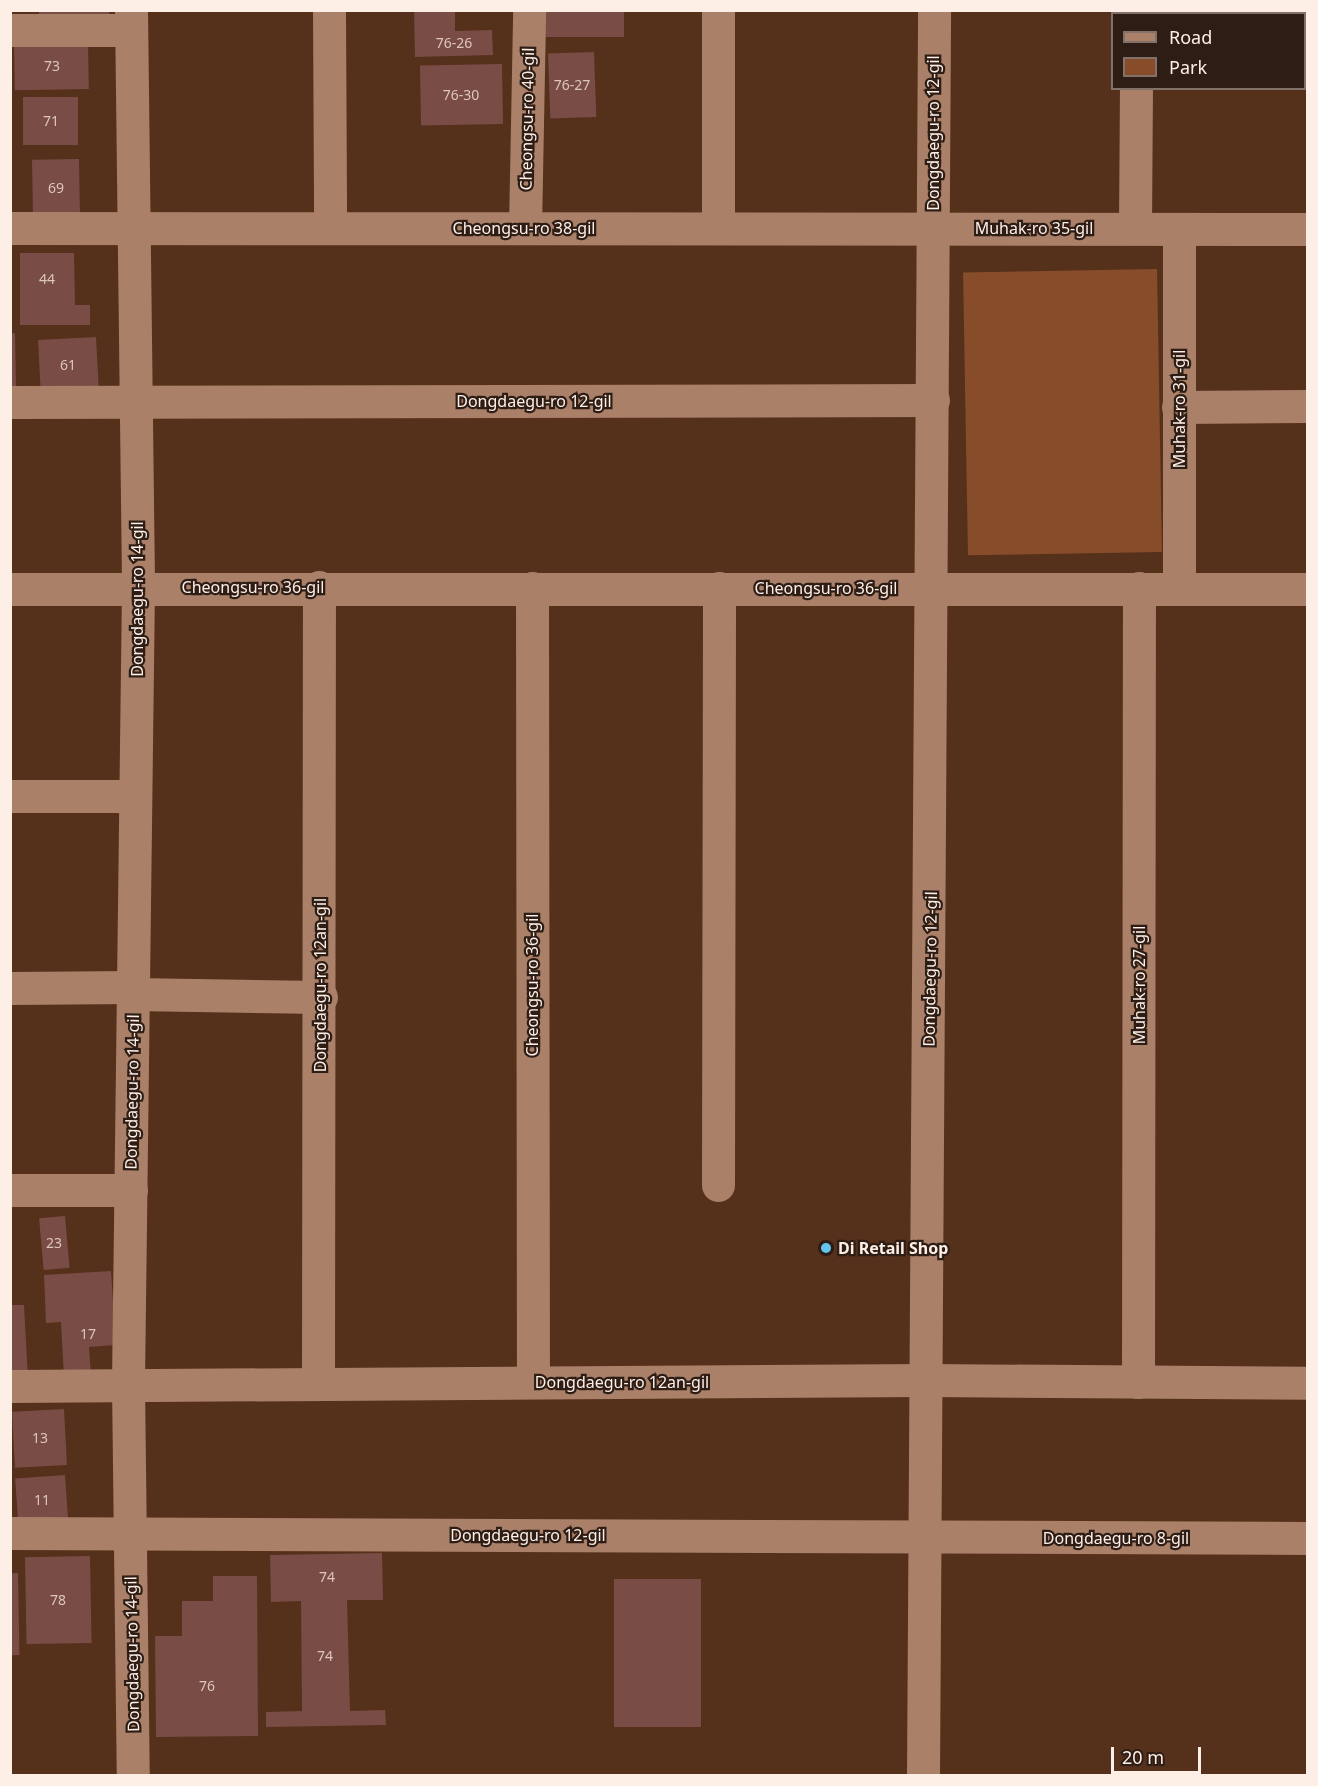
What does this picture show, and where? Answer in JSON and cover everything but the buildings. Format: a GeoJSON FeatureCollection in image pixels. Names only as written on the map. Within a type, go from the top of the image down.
{"type":"FeatureCollection","features":[{"type":"Feature","properties":{"kind":"street"},"geometry":{"type":"LineString","coordinates":[[328,10],[330,228]]}},
{"type":"Feature","properties":{"kind":"street","name":"Cheongsu-ro 40-gil"},"geometry":{"type":"LineString","coordinates":[[525,228],[529,10]]}},
{"type":"Feature","properties":{"kind":"street"},"geometry":{"type":"LineString","coordinates":[[718,10],[718,228]]}},
{"type":"Feature","properties":{"kind":"street","name":"Dongdaegu-ro 12-gil"},"geometry":{"type":"LineString","coordinates":[[923,1776],[933,588],[934,10]]}},
{"type":"Feature","properties":{"kind":"street","name":"Dongdaegu-ro 14-gil"},"geometry":{"type":"LineString","coordinates":[[10,30],[131,20],[138,587],[128,1384],[133,1776]]}},
{"type":"Feature","properties":{"kind":"street"},"geometry":{"type":"LineString","coordinates":[[1135,228],[1136,90]]}},
{"type":"Feature","properties":{"kind":"street","name":"Cheongsu-ro 38-gil"},"geometry":{"type":"LineString","coordinates":[[10,228],[932,228]]}},
{"type":"Feature","properties":{"kind":"street","name":"Muhak-ro 35-gil"},"geometry":{"type":"LineString","coordinates":[[932,228],[1308,229]]}},
{"type":"Feature","properties":{"kind":"street","name":"Muhak-ro 31-gil"},"geometry":{"type":"LineString","coordinates":[[1179,229],[1179,588]]}},
{"type":"Feature","properties":{"kind":"street","name":"Dongdaegu-ro 12-gil"},"geometry":{"type":"LineString","coordinates":[[136,402],[933,400]]}},
{"type":"Feature","properties":{"kind":"street"},"geometry":{"type":"LineString","coordinates":[[10,402],[136,402]]}},
{"type":"Feature","properties":{"kind":"street"},"geometry":{"type":"LineString","coordinates":[[1179,407],[1308,406]]}},
{"type":"Feature","properties":{"kind":"street","name":"Dongdaegu-ro 12an-gil"},"geometry":{"type":"LineString","coordinates":[[318,1383],[321,997],[320,587]]}},
{"type":"Feature","properties":{"kind":"street","name":"Cheongsu-ro 36-gil"},"geometry":{"type":"LineString","coordinates":[[10,588],[933,588]]}},
{"type":"Feature","properties":{"kind":"street","name":"Cheongsu-ro 36-gil"},"geometry":{"type":"LineString","coordinates":[[532,588],[533,1382]]}},
{"type":"Feature","properties":{"kind":"street"},"geometry":{"type":"LineString","coordinates":[[718,588],[718,1185]]}},
{"type":"Feature","properties":{"kind":"street"},"geometry":{"type":"LineString","coordinates":[[933,588],[1308,589]]}},
{"type":"Feature","properties":{"kind":"street","name":"Muhak-ro 27-gil"},"geometry":{"type":"LineString","coordinates":[[1138,1382],[1139,588]]}},
{"type":"Feature","properties":{"kind":"street"},"geometry":{"type":"LineString","coordinates":[[10,796],[135,796]]}},
{"type":"Feature","properties":{"kind":"street"},"geometry":{"type":"LineString","coordinates":[[10,988],[133,991]]}},
{"type":"Feature","properties":{"kind":"street","name":"Dongdaegu-ro 14-gil"},"geometry":{"type":"LineString","coordinates":[[133,991],[321,997]]}},
{"type":"Feature","properties":{"kind":"street","name":"Dongdaegu-ro 14-gil"},"geometry":{"type":"LineString","coordinates":[[10,1190],[131,1190]]}},
{"type":"Feature","properties":{"kind":"street"},"geometry":{"type":"LineString","coordinates":[[926,1380],[1308,1383]]}},
{"type":"Feature","properties":{"kind":"street","name":"Dongdaegu-ro 12an-gil"},"geometry":{"type":"LineString","coordinates":[[128,1384],[926,1380]]}},
{"type":"Feature","properties":{"kind":"street"},"geometry":{"type":"LineString","coordinates":[[10,1386],[128,1384]]}},
{"type":"Feature","properties":{"kind":"street"},"geometry":{"type":"LineString","coordinates":[[10,1533],[130,1532]]}},
{"type":"Feature","properties":{"kind":"street","name":"Dongdaegu-ro 12-gil"},"geometry":{"type":"LineString","coordinates":[[130,1532],[925,1538]]}},
{"type":"Feature","properties":{"kind":"street","name":"Dongdaegu-ro 8-gil"},"geometry":{"type":"LineString","coordinates":[[925,1538],[1308,1538]]}},
{"type":"Feature","properties":{"kind":"green space"},"geometry":{"type":"Polygon","coordinates":[[[1157,269],[1162,552],[968,555],[963,272],[1157,269]]]}},
{"type":"Feature","properties":{"kind":"place","name":"Di Retail Shop"},"geometry":{"type":"Point","coordinates":[826,1248]}}]}
